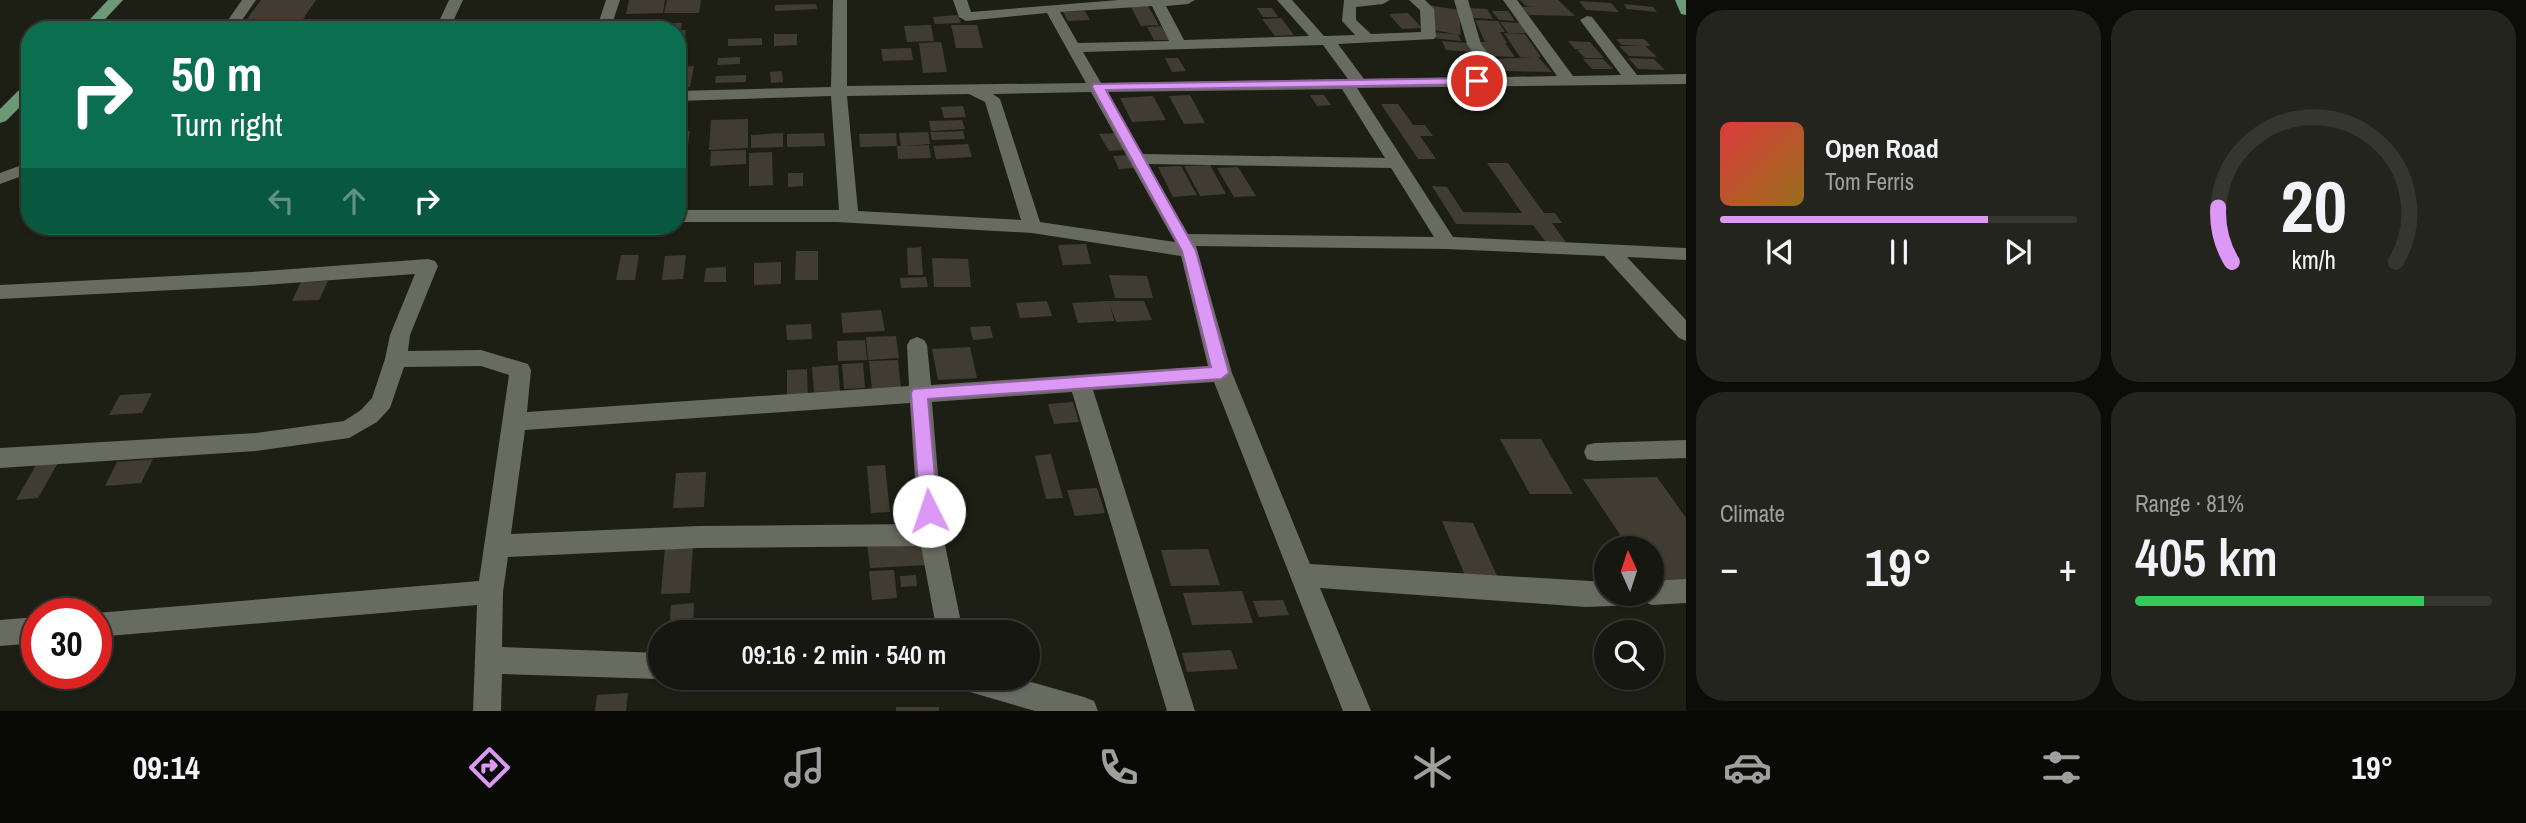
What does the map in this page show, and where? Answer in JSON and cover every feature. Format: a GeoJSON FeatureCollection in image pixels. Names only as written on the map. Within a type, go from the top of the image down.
{"type":"FeatureCollection","features":[{"type":"Feature","properties":{"kind":"main road"},"geometry":{"type":"LineString","coordinates":[[96,21],[116,0]]}},
{"type":"Feature","properties":{"kind":"main road"},"geometry":{"type":"LineString","coordinates":[[1682,0],[1686,11]]}},
{"type":"Feature","properties":{"kind":"main road"},"geometry":{"type":"LineString","coordinates":[[0,118],[21,97]]}},
{"type":"Feature","properties":{"kind":"street"},"geometry":{"type":"LineString","coordinates":[[234,21],[249,0]]}},
{"type":"Feature","properties":{"kind":"street"},"geometry":{"type":"LineString","coordinates":[[446,21],[456,0]]}},
{"type":"Feature","properties":{"kind":"street"},"geometry":{"type":"LineString","coordinates":[[606,21],[613,0]]}},
{"type":"Feature","properties":{"kind":"street"},"geometry":{"type":"LineString","coordinates":[[840,0],[839,91],[849,217]]}},
{"type":"Feature","properties":{"kind":"street"},"geometry":{"type":"LineString","coordinates":[[960,0],[966,17],[1021,5],[1065,6],[1188,0]]}},
{"type":"Feature","properties":{"kind":"street"},"geometry":{"type":"LineString","coordinates":[[1284,0],[1324,40],[1352,83],[1396,163],[1447,243]]}},
{"type":"Feature","properties":{"kind":"street"},"geometry":{"type":"LineString","coordinates":[[1367,39],[1349,21],[1349,3],[1383,0]]}},
{"type":"Feature","properties":{"kind":"street"},"geometry":{"type":"LineString","coordinates":[[1072,48],[1429,36],[1427,9],[1416,0]]}},
{"type":"Feature","properties":{"kind":"street"},"geometry":{"type":"LineString","coordinates":[[1461,0],[1474,44],[1501,81]]}},
{"type":"Feature","properties":{"kind":"street"},"geometry":{"type":"LineString","coordinates":[[1510,0],[1568,80]]}},
{"type":"Feature","properties":{"kind":"street"},"geometry":{"type":"LineString","coordinates":[[1156,1],[1179,45]]}},
{"type":"Feature","properties":{"kind":"street"},"geometry":{"type":"LineString","coordinates":[[1065,6],[1072,48],[1098,87],[1186,245],[1221,373],[1357,711]]}},
{"type":"Feature","properties":{"kind":"street"},"geometry":{"type":"LineString","coordinates":[[1587,20],[1632,79]]}},
{"type":"Feature","properties":{"kind":"street"},"geometry":{"type":"LineString","coordinates":[[686,96],[839,91],[1686,79]]}},
{"type":"Feature","properties":{"kind":"street"},"geometry":{"type":"LineString","coordinates":[[972,89],[992,99],[1032,227]]}},
{"type":"Feature","properties":{"kind":"street"},"geometry":{"type":"LineString","coordinates":[[1138,159],[1396,163]]}},
{"type":"Feature","properties":{"kind":"street"},"geometry":{"type":"LineString","coordinates":[[0,179],[21,171]]}},
{"type":"Feature","properties":{"kind":"street"},"geometry":{"type":"LineString","coordinates":[[686,216],[849,217],[1032,227],[1186,245],[1447,243],[1686,254]]}},
{"type":"Feature","properties":{"kind":"street"},"geometry":{"type":"LineString","coordinates":[[1609,250],[1686,333]]}},
{"type":"Feature","properties":{"kind":"street"},"geometry":{"type":"LineString","coordinates":[[0,292],[237,280],[428,266],[400,335],[396,359],[382,402],[369,416],[349,429],[256,442],[0,458]]}},
{"type":"Feature","properties":{"kind":"street"},"geometry":{"type":"LineString","coordinates":[[917,345],[931,535],[948,620]]}},
{"type":"Feature","properties":{"kind":"street"},"geometry":{"type":"LineString","coordinates":[[396,359],[481,358],[520,370],[490,592],[487,711]]}},
{"type":"Feature","properties":{"kind":"street"},"geometry":{"type":"LineString","coordinates":[[515,422],[1221,373]]}},
{"type":"Feature","properties":{"kind":"street"},"geometry":{"type":"LineString","coordinates":[[1080,383],[1181,711]]}},
{"type":"Feature","properties":{"kind":"street"},"geometry":{"type":"LineString","coordinates":[[1595,452],[1686,449]]}},
{"type":"Feature","properties":{"kind":"street"},"geometry":{"type":"LineString","coordinates":[[497,546],[699,537],[931,535]]}},
{"type":"Feature","properties":{"kind":"street"},"geometry":{"type":"LineString","coordinates":[[1304,575],[1594,594]]}},
{"type":"Feature","properties":{"kind":"street"},"geometry":{"type":"LineString","coordinates":[[1664,592],[1686,591]]}},
{"type":"Feature","properties":{"kind":"street"},"geometry":{"type":"LineString","coordinates":[[112,624],[490,592]]}},
{"type":"Feature","properties":{"kind":"street"},"geometry":{"type":"LineString","coordinates":[[0,633],[21,631]]}},
{"type":"Feature","properties":{"kind":"street"},"geometry":{"type":"LineString","coordinates":[[489,660],[648,666]]}},
{"type":"Feature","properties":{"kind":"street"},"geometry":{"type":"LineString","coordinates":[[1009,690],[1084,711]]}},
{"type":"Feature","properties":{"kind":"building"},"geometry":{"type":"Polygon","coordinates":[[[261,0],[316,0],[302,21],[245,21],[261,0]]]}},
{"type":"Feature","properties":{"kind":"building"},"geometry":{"type":"Polygon","coordinates":[[[629,0],[665,0],[663,13],[626,14],[629,0]]]}},
{"type":"Feature","properties":{"kind":"building"},"geometry":{"type":"Polygon","coordinates":[[[667,0],[701,0],[699,13],[664,13],[667,0]]]}},
{"type":"Feature","properties":{"kind":"building"},"geometry":{"type":"Polygon","coordinates":[[[1520,0],[1558,0],[1575,16],[1529,15],[1522,7],[1535,6],[1526,6],[1520,0]]]}},
{"type":"Feature","properties":{"kind":"building"},"geometry":{"type":"Polygon","coordinates":[[[1579,1],[1611,3],[1619,12],[1586,10],[1579,1]]]}},
{"type":"Feature","properties":{"kind":"building"},"geometry":{"type":"Polygon","coordinates":[[[816,4],[817,9],[775,11],[775,5],[816,4]]]}},
{"type":"Feature","properties":{"kind":"building"},"geometry":{"type":"Polygon","coordinates":[[[1624,4],[1653,7],[1657,12],[1627,9],[1624,4]]]}},
{"type":"Feature","properties":{"kind":"building"},"geometry":{"type":"Polygon","coordinates":[[[1427,5],[1459,10],[1461,35],[1458,34],[1461,41],[1433,38],[1430,32],[1455,34],[1435,30],[1427,5]]]}},
{"type":"Feature","properties":{"kind":"building"},"geometry":{"type":"Polygon","coordinates":[[[1148,6],[1159,25],[1141,26],[1131,7],[1148,6]]]}},
{"type":"Feature","properties":{"kind":"building"},"geometry":{"type":"Polygon","coordinates":[[[1257,8],[1272,8],[1278,17],[1263,17],[1257,8]]]}},
{"type":"Feature","properties":{"kind":"building"},"geometry":{"type":"Polygon","coordinates":[[[1467,8],[1487,9],[1493,19],[1473,18],[1467,8]]]}},
{"type":"Feature","properties":{"kind":"building"},"geometry":{"type":"Polygon","coordinates":[[[1085,11],[1090,20],[1068,21],[1063,12],[1085,11]]]}},
{"type":"Feature","properties":{"kind":"building"},"geometry":{"type":"Polygon","coordinates":[[[1492,11],[1508,11],[1515,21],[1499,20],[1492,11]]]}},
{"type":"Feature","properties":{"kind":"building"},"geometry":{"type":"Polygon","coordinates":[[[1408,13],[1422,28],[1402,29],[1389,14],[1408,13]]]}},
{"type":"Feature","properties":{"kind":"building"},"geometry":{"type":"Polygon","coordinates":[[[958,15],[961,23],[935,24],[933,17],[958,15]]]}},
{"type":"Feature","properties":{"kind":"building"},"geometry":{"type":"Polygon","coordinates":[[[1281,18],[1294,35],[1275,36],[1262,19],[1281,18]]]}},
{"type":"Feature","properties":{"kind":"building"},"geometry":{"type":"Polygon","coordinates":[[[1475,20],[1498,21],[1505,32],[1500,32],[1505,43],[1515,57],[1488,56],[1479,42],[1485,42],[1475,20]]]}},
{"type":"Feature","properties":{"kind":"building"},"geometry":{"type":"Polygon","coordinates":[[[1500,22],[1522,23],[1530,33],[1508,33],[1500,22]]]}},
{"type":"Feature","properties":{"kind":"building"},"geometry":{"type":"Polygon","coordinates":[[[931,25],[934,41],[907,42],[904,26],[931,25]]]}},
{"type":"Feature","properties":{"kind":"building"},"geometry":{"type":"Polygon","coordinates":[[[951,25],[977,25],[983,48],[956,48],[951,25]]]}},
{"type":"Feature","properties":{"kind":"building"},"geometry":{"type":"Polygon","coordinates":[[[1161,26],[1169,40],[1154,40],[1147,27],[1161,26]]]}},
{"type":"Feature","properties":{"kind":"building"},"geometry":{"type":"Polygon","coordinates":[[[1504,33],[1525,34],[1541,57],[1538,57],[1552,72],[1506,71],[1495,59],[1534,57],[1520,57],[1504,33]]]}},
{"type":"Feature","properties":{"kind":"building"},"geometry":{"type":"Polygon","coordinates":[[[774,34],[797,34],[797,45],[774,46],[774,34]]]}},
{"type":"Feature","properties":{"kind":"building"},"geometry":{"type":"Polygon","coordinates":[[[762,38],[762,45],[728,46],[728,39],[762,38]]]}},
{"type":"Feature","properties":{"kind":"building"},"geometry":{"type":"Polygon","coordinates":[[[1616,39],[1644,39],[1651,46],[1645,46],[1657,57],[1629,56],[1619,46],[1644,46],[1622,45],[1616,39]]]}},
{"type":"Feature","properties":{"kind":"building"},"geometry":{"type":"Polygon","coordinates":[[[1442,41],[1467,43],[1472,52],[1446,50],[1442,41]]]}},
{"type":"Feature","properties":{"kind":"building"},"geometry":{"type":"Polygon","coordinates":[[[1568,41],[1590,42],[1604,58],[1585,58],[1577,50],[1585,49],[1575,49],[1568,41]]]}},
{"type":"Feature","properties":{"kind":"building"},"geometry":{"type":"Polygon","coordinates":[[[941,42],[947,72],[923,73],[919,43],[941,42]]]}},
{"type":"Feature","properties":{"kind":"building"},"geometry":{"type":"Polygon","coordinates":[[[911,48],[913,60],[883,61],[881,49],[911,48]]]}},
{"type":"Feature","properties":{"kind":"building"},"geometry":{"type":"Polygon","coordinates":[[[740,57],[740,64],[717,65],[718,58],[740,57]]]}},
{"type":"Feature","properties":{"kind":"building"},"geometry":{"type":"Polygon","coordinates":[[[1165,58],[1178,58],[1186,71],[1172,72],[1165,58]]]}},
{"type":"Feature","properties":{"kind":"building"},"geometry":{"type":"Polygon","coordinates":[[[1628,58],[1654,59],[1665,70],[1638,69],[1628,58]]]}},
{"type":"Feature","properties":{"kind":"building"},"geometry":{"type":"Polygon","coordinates":[[[1583,59],[1603,59],[1613,69],[1592,69],[1583,59]]]}},
{"type":"Feature","properties":{"kind":"building"},"geometry":{"type":"Polygon","coordinates":[[[686,66],[694,66],[690,87],[686,87],[686,66]]]}},
{"type":"Feature","properties":{"kind":"building"},"geometry":{"type":"Polygon","coordinates":[[[782,71],[783,82],[771,83],[770,72],[782,71]]]}},
{"type":"Feature","properties":{"kind":"building"},"geometry":{"type":"Polygon","coordinates":[[[746,75],[746,82],[715,83],[716,76],[746,75]]]}},
{"type":"Feature","properties":{"kind":"building"},"geometry":{"type":"Polygon","coordinates":[[[1190,95],[1205,123],[1184,124],[1169,96],[1190,95]]]}},
{"type":"Feature","properties":{"kind":"building"},"geometry":{"type":"Polygon","coordinates":[[[1310,95],[1324,95],[1331,105],[1317,106],[1310,95]]]}},
{"type":"Feature","properties":{"kind":"building"},"geometry":{"type":"Polygon","coordinates":[[[1153,96],[1166,120],[1132,122],[1120,98],[1153,96]]]}},
{"type":"Feature","properties":{"kind":"building"},"geometry":{"type":"Polygon","coordinates":[[[1381,104],[1398,104],[1413,125],[1425,125],[1433,136],[1420,136],[1436,159],[1418,159],[1381,104]]]}},
{"type":"Feature","properties":{"kind":"building"},"geometry":{"type":"Polygon","coordinates":[[[963,106],[966,117],[944,118],[941,107],[963,106]]]}},
{"type":"Feature","properties":{"kind":"building"},"geometry":{"type":"Polygon","coordinates":[[[748,119],[748,148],[709,150],[711,120],[748,119]]]}},
{"type":"Feature","properties":{"kind":"building"},"geometry":{"type":"Polygon","coordinates":[[[962,120],[965,129],[931,131],[929,121],[962,120]]]}},
{"type":"Feature","properties":{"kind":"building"},"geometry":{"type":"Polygon","coordinates":[[[686,131],[690,131],[687,150],[686,131]]]}},
{"type":"Feature","properties":{"kind":"building"},"geometry":{"type":"Polygon","coordinates":[[[963,131],[965,139],[932,140],[930,132],[963,131]]]}},
{"type":"Feature","properties":{"kind":"building"},"geometry":{"type":"Polygon","coordinates":[[[928,132],[930,144],[904,146],[929,145],[931,158],[898,159],[897,146],[901,146],[899,133],[928,132]]]}},
{"type":"Feature","properties":{"kind":"building"},"geometry":{"type":"Polygon","coordinates":[[[783,133],[783,147],[751,148],[751,135],[783,133]]]}},
{"type":"Feature","properties":{"kind":"building"},"geometry":{"type":"Polygon","coordinates":[[[824,133],[825,146],[787,147],[787,134],[824,133]]]}},
{"type":"Feature","properties":{"kind":"building"},"geometry":{"type":"Polygon","coordinates":[[[896,133],[897,146],[860,147],[859,134],[896,133]]]}},
{"type":"Feature","properties":{"kind":"building"},"geometry":{"type":"Polygon","coordinates":[[[1116,133],[1126,150],[1109,151],[1099,134],[1116,133]]]}},
{"type":"Feature","properties":{"kind":"building"},"geometry":{"type":"Polygon","coordinates":[[[968,144],[972,157],[936,159],[933,146],[968,144]]]}},
{"type":"Feature","properties":{"kind":"building"},"geometry":{"type":"Polygon","coordinates":[[[746,150],[746,164],[710,166],[711,151],[746,150]]]}},
{"type":"Feature","properties":{"kind":"building"},"geometry":{"type":"Polygon","coordinates":[[[772,152],[773,185],[749,186],[749,153],[772,152]]]}},
{"type":"Feature","properties":{"kind":"building"},"geometry":{"type":"Polygon","coordinates":[[[1128,155],[1135,168],[1119,169],[1113,156],[1128,155]]]}},
{"type":"Feature","properties":{"kind":"building"},"geometry":{"type":"Polygon","coordinates":[[[1487,163],[1508,163],[1544,213],[1555,213],[1562,223],[1552,223],[1568,245],[1548,245],[1533,225],[1456,224],[1432,186],[1447,187],[1463,212],[1522,213],[1487,163]]]}},
{"type":"Feature","properties":{"kind":"building"},"geometry":{"type":"Polygon","coordinates":[[[1210,165],[1226,194],[1200,196],[1184,166],[1210,165]]]}},
{"type":"Feature","properties":{"kind":"building"},"geometry":{"type":"Polygon","coordinates":[[[1181,166],[1197,195],[1173,197],[1158,167],[1181,166]]]}},
{"type":"Feature","properties":{"kind":"building"},"geometry":{"type":"Polygon","coordinates":[[[1238,167],[1256,196],[1234,197],[1217,168],[1238,167]]]}},
{"type":"Feature","properties":{"kind":"building"},"geometry":{"type":"Polygon","coordinates":[[[788,173],[803,173],[803,186],[788,187],[788,173]]]}},
{"type":"Feature","properties":{"kind":"building"},"geometry":{"type":"Polygon","coordinates":[[[1086,244],[1091,264],[1063,265],[1058,245],[1086,244]]]}},
{"type":"Feature","properties":{"kind":"building"},"geometry":{"type":"Polygon","coordinates":[[[921,247],[923,275],[908,275],[907,248],[921,247]]]}},
{"type":"Feature","properties":{"kind":"building"},"geometry":{"type":"Polygon","coordinates":[[[796,251],[818,251],[818,280],[795,280],[796,251]]]}},
{"type":"Feature","properties":{"kind":"building"},"geometry":{"type":"Polygon","coordinates":[[[621,255],[639,255],[635,280],[616,280],[621,255]]]}},
{"type":"Feature","properties":{"kind":"building"},"geometry":{"type":"Polygon","coordinates":[[[686,255],[683,279],[662,280],[665,256],[686,255]]]}},
{"type":"Feature","properties":{"kind":"building"},"geometry":{"type":"Polygon","coordinates":[[[932,258],[968,259],[971,287],[934,287],[932,258]]]}},
{"type":"Feature","properties":{"kind":"building"},"geometry":{"type":"Polygon","coordinates":[[[781,262],[781,284],[754,285],[754,263],[781,262]]]}},
{"type":"Feature","properties":{"kind":"building"},"geometry":{"type":"Polygon","coordinates":[[[726,267],[726,282],[704,282],[706,268],[726,267]]]}},
{"type":"Feature","properties":{"kind":"building"},"geometry":{"type":"Polygon","coordinates":[[[1109,275],[1147,276],[1153,298],[1115,298],[1109,275]]]}},
{"type":"Feature","properties":{"kind":"building"},"geometry":{"type":"Polygon","coordinates":[[[926,277],[928,287],[901,288],[900,278],[926,277]]]}},
{"type":"Feature","properties":{"kind":"building"},"geometry":{"type":"Polygon","coordinates":[[[328,281],[319,300],[292,301],[301,282],[328,281]]]}},
{"type":"Feature","properties":{"kind":"building"},"geometry":{"type":"Polygon","coordinates":[[[1047,301],[1052,316],[1020,318],[1016,303],[1047,301]]]}},
{"type":"Feature","properties":{"kind":"building"},"geometry":{"type":"Polygon","coordinates":[[[1144,301],[1152,320],[1116,322],[1110,305],[1114,321],[1078,323],[1072,303],[1144,301]]]}},
{"type":"Feature","properties":{"kind":"building"},"geometry":{"type":"Polygon","coordinates":[[[881,310],[885,331],[843,333],[841,313],[881,310]]]}},
{"type":"Feature","properties":{"kind":"building"},"geometry":{"type":"Polygon","coordinates":[[[811,324],[812,339],[787,340],[786,325],[811,324]]]}},
{"type":"Feature","properties":{"kind":"building"},"geometry":{"type":"Polygon","coordinates":[[[990,326],[993,338],[973,340],[970,327],[990,326]]]}},
{"type":"Feature","properties":{"kind":"building"},"geometry":{"type":"Polygon","coordinates":[[[896,336],[899,358],[868,360],[866,337],[896,336]]]}},
{"type":"Feature","properties":{"kind":"building"},"geometry":{"type":"Polygon","coordinates":[[[865,340],[867,360],[838,361],[837,341],[865,340]]]}},
{"type":"Feature","properties":{"kind":"building"},"geometry":{"type":"Polygon","coordinates":[[[970,347],[977,378],[938,380],[932,349],[970,347]]]}},
{"type":"Feature","properties":{"kind":"building"},"geometry":{"type":"Polygon","coordinates":[[[898,360],[901,389],[872,391],[869,361],[898,360]]]}},
{"type":"Feature","properties":{"kind":"building"},"geometry":{"type":"Polygon","coordinates":[[[863,363],[865,388],[844,389],[842,364],[863,363]]]}},
{"type":"Feature","properties":{"kind":"building"},"geometry":{"type":"Polygon","coordinates":[[[838,365],[840,391],[814,392],[812,367],[838,365]]]}},
{"type":"Feature","properties":{"kind":"building"},"geometry":{"type":"Polygon","coordinates":[[[807,369],[808,400],[787,401],[787,370],[807,369]]]}},
{"type":"Feature","properties":{"kind":"building"},"geometry":{"type":"Polygon","coordinates":[[[152,393],[142,413],[109,415],[120,395],[152,393]]]}},
{"type":"Feature","properties":{"kind":"building"},"geometry":{"type":"Polygon","coordinates":[[[1073,402],[1079,422],[1054,424],[1048,404],[1073,402]]]}},
{"type":"Feature","properties":{"kind":"building"},"geometry":{"type":"Polygon","coordinates":[[[1500,439],[1541,439],[1573,494],[1530,494],[1500,439]]]}},
{"type":"Feature","properties":{"kind":"building"},"geometry":{"type":"Polygon","coordinates":[[[1051,454],[1063,498],[1046,499],[1035,456],[1051,454]]]}},
{"type":"Feature","properties":{"kind":"building"},"geometry":{"type":"Polygon","coordinates":[[[153,459],[141,483],[105,486],[117,462],[153,459]]]}},
{"type":"Feature","properties":{"kind":"building"},"geometry":{"type":"Polygon","coordinates":[[[58,463],[38,498],[16,500],[36,465],[58,463]]]}},
{"type":"Feature","properties":{"kind":"building"},"geometry":{"type":"Polygon","coordinates":[[[885,465],[890,512],[871,513],[867,466],[885,465]]]}},
{"type":"Feature","properties":{"kind":"building"},"geometry":{"type":"Polygon","coordinates":[[[706,472],[704,507],[673,508],[676,473],[706,472]]]}},
{"type":"Feature","properties":{"kind":"building"},"geometry":{"type":"Polygon","coordinates":[[[1657,477],[1686,518],[1686,581],[1664,582],[1664,536],[1621,536],[1583,479],[1657,477]]]}},
{"type":"Feature","properties":{"kind":"building"},"geometry":{"type":"Polygon","coordinates":[[[1097,488],[1105,513],[1075,516],[1067,490],[1097,488]]]}},
{"type":"Feature","properties":{"kind":"building"},"geometry":{"type":"Polygon","coordinates":[[[1442,521],[1473,523],[1503,589],[1470,587],[1442,521]]]}},
{"type":"Feature","properties":{"kind":"building"},"geometry":{"type":"Polygon","coordinates":[[[926,540],[929,565],[870,568],[867,543],[926,540]]]}},
{"type":"Feature","properties":{"kind":"building"},"geometry":{"type":"Polygon","coordinates":[[[693,545],[690,593],[661,594],[665,546],[693,545]]]}},
{"type":"Feature","properties":{"kind":"building"},"geometry":{"type":"Polygon","coordinates":[[[1208,549],[1220,585],[1171,586],[1161,550],[1208,549]]]}},
{"type":"Feature","properties":{"kind":"building"},"geometry":{"type":"Polygon","coordinates":[[[894,570],[897,598],[872,600],[869,571],[894,570]]]}},
{"type":"Feature","properties":{"kind":"building"},"geometry":{"type":"Polygon","coordinates":[[[916,575],[917,586],[901,587],[900,576],[916,575]]]}},
{"type":"Feature","properties":{"kind":"building"},"geometry":{"type":"Polygon","coordinates":[[[1242,591],[1253,623],[1192,625],[1183,593],[1242,591]]]}},
{"type":"Feature","properties":{"kind":"building"},"geometry":{"type":"Polygon","coordinates":[[[1283,600],[1289,615],[1259,617],[1253,601],[1283,600]]]}},
{"type":"Feature","properties":{"kind":"building"},"geometry":{"type":"Polygon","coordinates":[[[694,603],[693,620],[670,620],[671,605],[694,603]]]}},
{"type":"Feature","properties":{"kind":"building"},"geometry":{"type":"Polygon","coordinates":[[[1231,650],[1238,669],[1187,672],[1182,653],[1231,650]]]}},
{"type":"Feature","properties":{"kind":"building"},"geometry":{"type":"Polygon","coordinates":[[[628,693],[626,711],[595,711],[597,695],[628,693]]]}},
{"type":"Feature","properties":{"kind":"building"},"geometry":{"type":"Polygon","coordinates":[[[896,707],[939,707],[939,711],[896,711],[896,707]]]}},
{"type":"Feature","properties":{"kind":"route"},"geometry":{"type":"LineString","coordinates":[[929,511],[919,393],[1221,373],[1189,251],[1098,87],[1477,81]]}}]}
